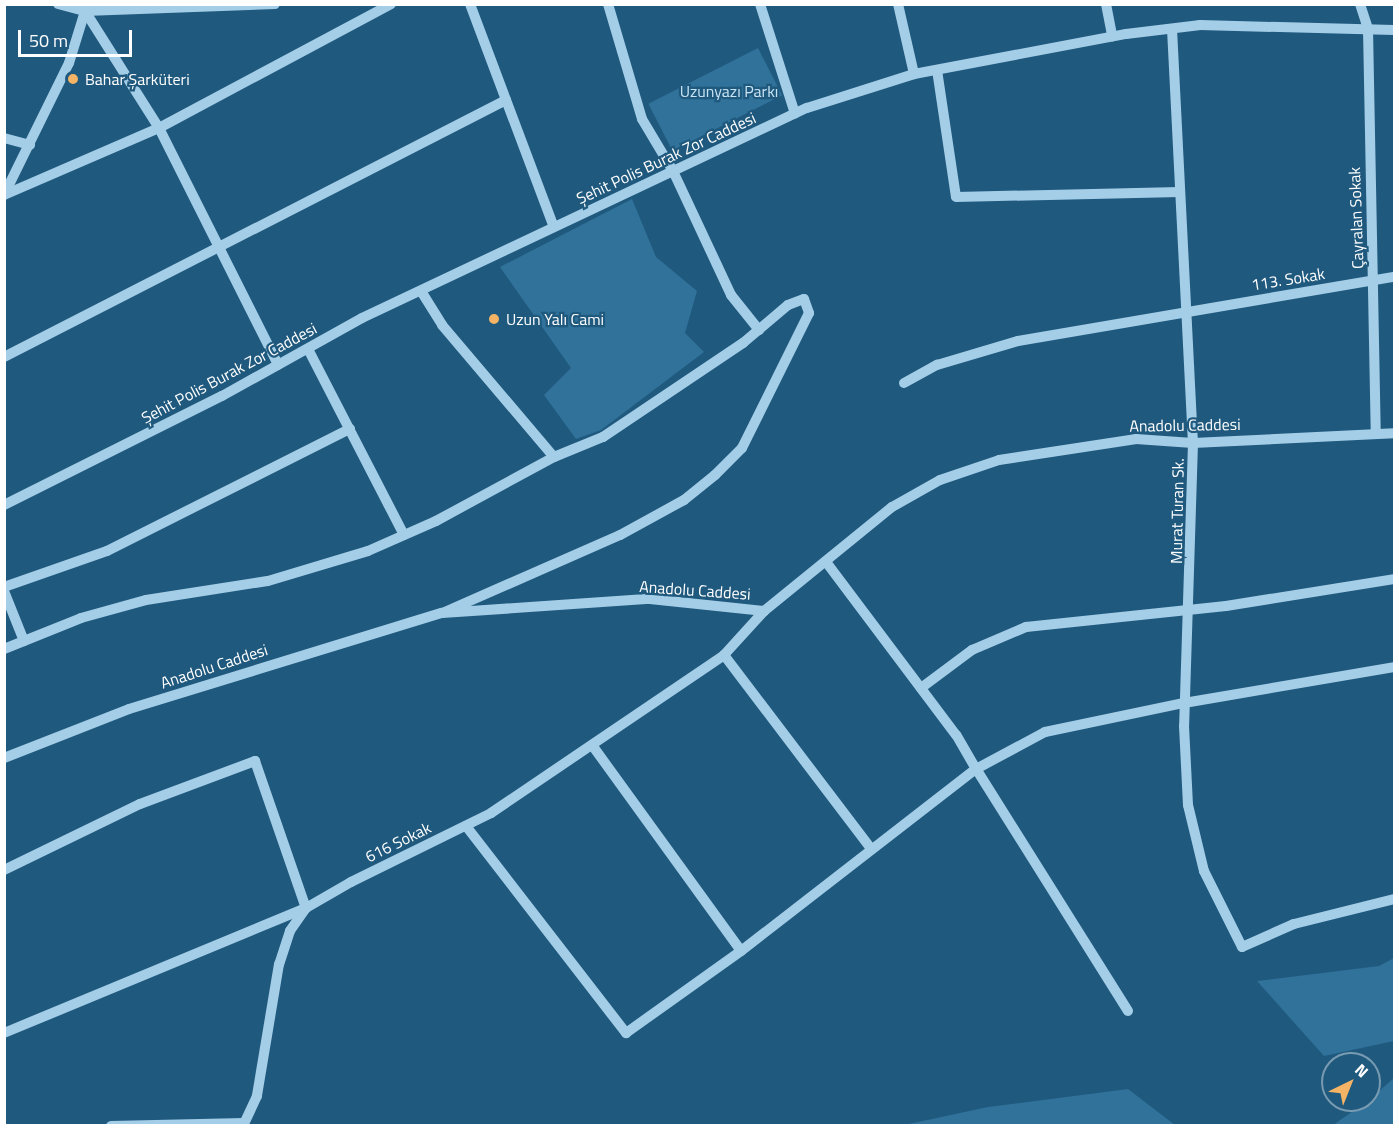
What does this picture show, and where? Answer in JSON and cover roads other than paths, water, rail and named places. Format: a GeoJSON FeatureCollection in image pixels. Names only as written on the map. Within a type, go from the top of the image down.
{"type":"FeatureCollection","features":[{"type":"Feature","properties":{"kind":"street"},"geometry":{"type":"LineString","coordinates":[[58,4],[86,8],[275,4]]}},
{"type":"Feature","properties":{"kind":"street"},"geometry":{"type":"LineString","coordinates":[[470,4],[554,227]]}},
{"type":"Feature","properties":{"kind":"street"},"geometry":{"type":"LineString","coordinates":[[608,4],[642,119],[673,171],[731,295],[759,330]]}},
{"type":"Feature","properties":{"kind":"street"},"geometry":{"type":"LineString","coordinates":[[760,4],[795,114]]}},
{"type":"Feature","properties":{"kind":"street"},"geometry":{"type":"LineString","coordinates":[[898,4],[914,74]]}},
{"type":"Feature","properties":{"kind":"street"},"geometry":{"type":"LineString","coordinates":[[1106,4],[1112,36]]}},
{"type":"Feature","properties":{"kind":"street","name":"Çayralan Sokak"},"geometry":{"type":"LineString","coordinates":[[1360,4],[1368,29],[1376,431]]}},
{"type":"Feature","properties":{"kind":"street"},"geometry":{"type":"LineString","coordinates":[[4,195],[159,128],[381,5]]}},
{"type":"Feature","properties":{"kind":"street"},"geometry":{"type":"LineString","coordinates":[[86,8],[159,128],[216,247],[278,365]]}},
{"type":"Feature","properties":{"kind":"street"},"geometry":{"type":"LineString","coordinates":[[4,195],[69,63],[86,8]]}},
{"type":"Feature","properties":{"kind":"street","name":"Şehit Polis Burak Zor Caddesi"},"geometry":{"type":"LineString","coordinates":[[4,505],[50,485],[308,348],[421,291],[795,114],[914,74],[1112,36],[1200,25],[1395,30]]}},
{"type":"Feature","properties":{"kind":"street","name":"Murat Turan Sk."},"geometry":{"type":"LineString","coordinates":[[1172,29],[1193,442],[1190,609],[1185,641],[1184,703],[1188,805],[1204,871],[1242,947],[1294,924],[1395,899]]}},
{"type":"Feature","properties":{"kind":"street"},"geometry":{"type":"LineString","coordinates":[[938,70],[956,198],[1180,192]]}},
{"type":"Feature","properties":{"kind":"street"},"geometry":{"type":"LineString","coordinates":[[4,357],[506,100]]}},
{"type":"Feature","properties":{"kind":"street"},"geometry":{"type":"LineString","coordinates":[[4,138],[30,145]]}},
{"type":"Feature","properties":{"kind":"street","name":"113. Sokak"},"geometry":{"type":"LineString","coordinates":[[904,383],[937,365],[1018,341],[1186,310],[1395,277]]}},
{"type":"Feature","properties":{"kind":"street"},"geometry":{"type":"LineString","coordinates":[[421,291],[442,325],[554,457]]}},
{"type":"Feature","properties":{"kind":"street"},"geometry":{"type":"LineString","coordinates":[[4,649],[81,618],[146,600],[268,581],[368,551],[404,535],[554,457],[603,437],[759,330],[788,305],[804,299],[809,313],[742,448],[715,475],[684,500],[620,535],[442,613]]}},
{"type":"Feature","properties":{"kind":"street"},"geometry":{"type":"LineString","coordinates":[[308,348],[404,535]]}},
{"type":"Feature","properties":{"kind":"street"},"geometry":{"type":"LineString","coordinates":[[24,641],[4,589],[107,551],[350,429]]}},
{"type":"Feature","properties":{"kind":"street","name":"Anadolu Caddesi"},"geometry":{"type":"LineString","coordinates":[[4,758],[129,709],[442,613],[650,599],[764,611],[892,507],[940,480],[999,460],[1136,439],[1193,442],[1376,431],[1395,433]]}},
{"type":"Feature","properties":{"kind":"street"},"geometry":{"type":"LineString","coordinates":[[826,562],[921,688],[976,769],[1128,1011]]}},
{"type":"Feature","properties":{"kind":"street"},"geometry":{"type":"LineString","coordinates":[[921,688],[972,650],[1026,627],[1190,609],[1395,579]]}},
{"type":"Feature","properties":{"kind":"street","name":"616 Sokak"},"geometry":{"type":"LineString","coordinates":[[4,1033],[306,908],[351,882],[491,813],[724,655],[764,611]]}},
{"type":"Feature","properties":{"kind":"street"},"geometry":{"type":"LineString","coordinates":[[724,655],[871,849]]}},
{"type":"Feature","properties":{"kind":"street"},"geometry":{"type":"LineString","coordinates":[[466,825],[626,1033],[741,951],[976,769],[1045,732],[1184,703],[1395,666]]}},
{"type":"Feature","properties":{"kind":"street"},"geometry":{"type":"LineString","coordinates":[[592,745],[741,951]]}},
{"type":"Feature","properties":{"kind":"street"},"geometry":{"type":"LineString","coordinates":[[4,870],[140,804],[255,761],[306,908],[290,931],[279,964],[257,1096],[243,1124],[111,1125]]}},
{"type":"Feature","properties":{"kind":"place","name":"Bahar Şarküteri"},"geometry":{"type":"Point","coordinates":[73,79]}},
{"type":"Feature","properties":{"kind":"place","name":"Uzun Yalı Cami"},"geometry":{"type":"Point","coordinates":[494,319]}},
{"type":"Feature","properties":{"kind":"park label","name":"Uzunyazı Parkı"},"geometry":{"type":"Point","coordinates":[729,91]}}]}
